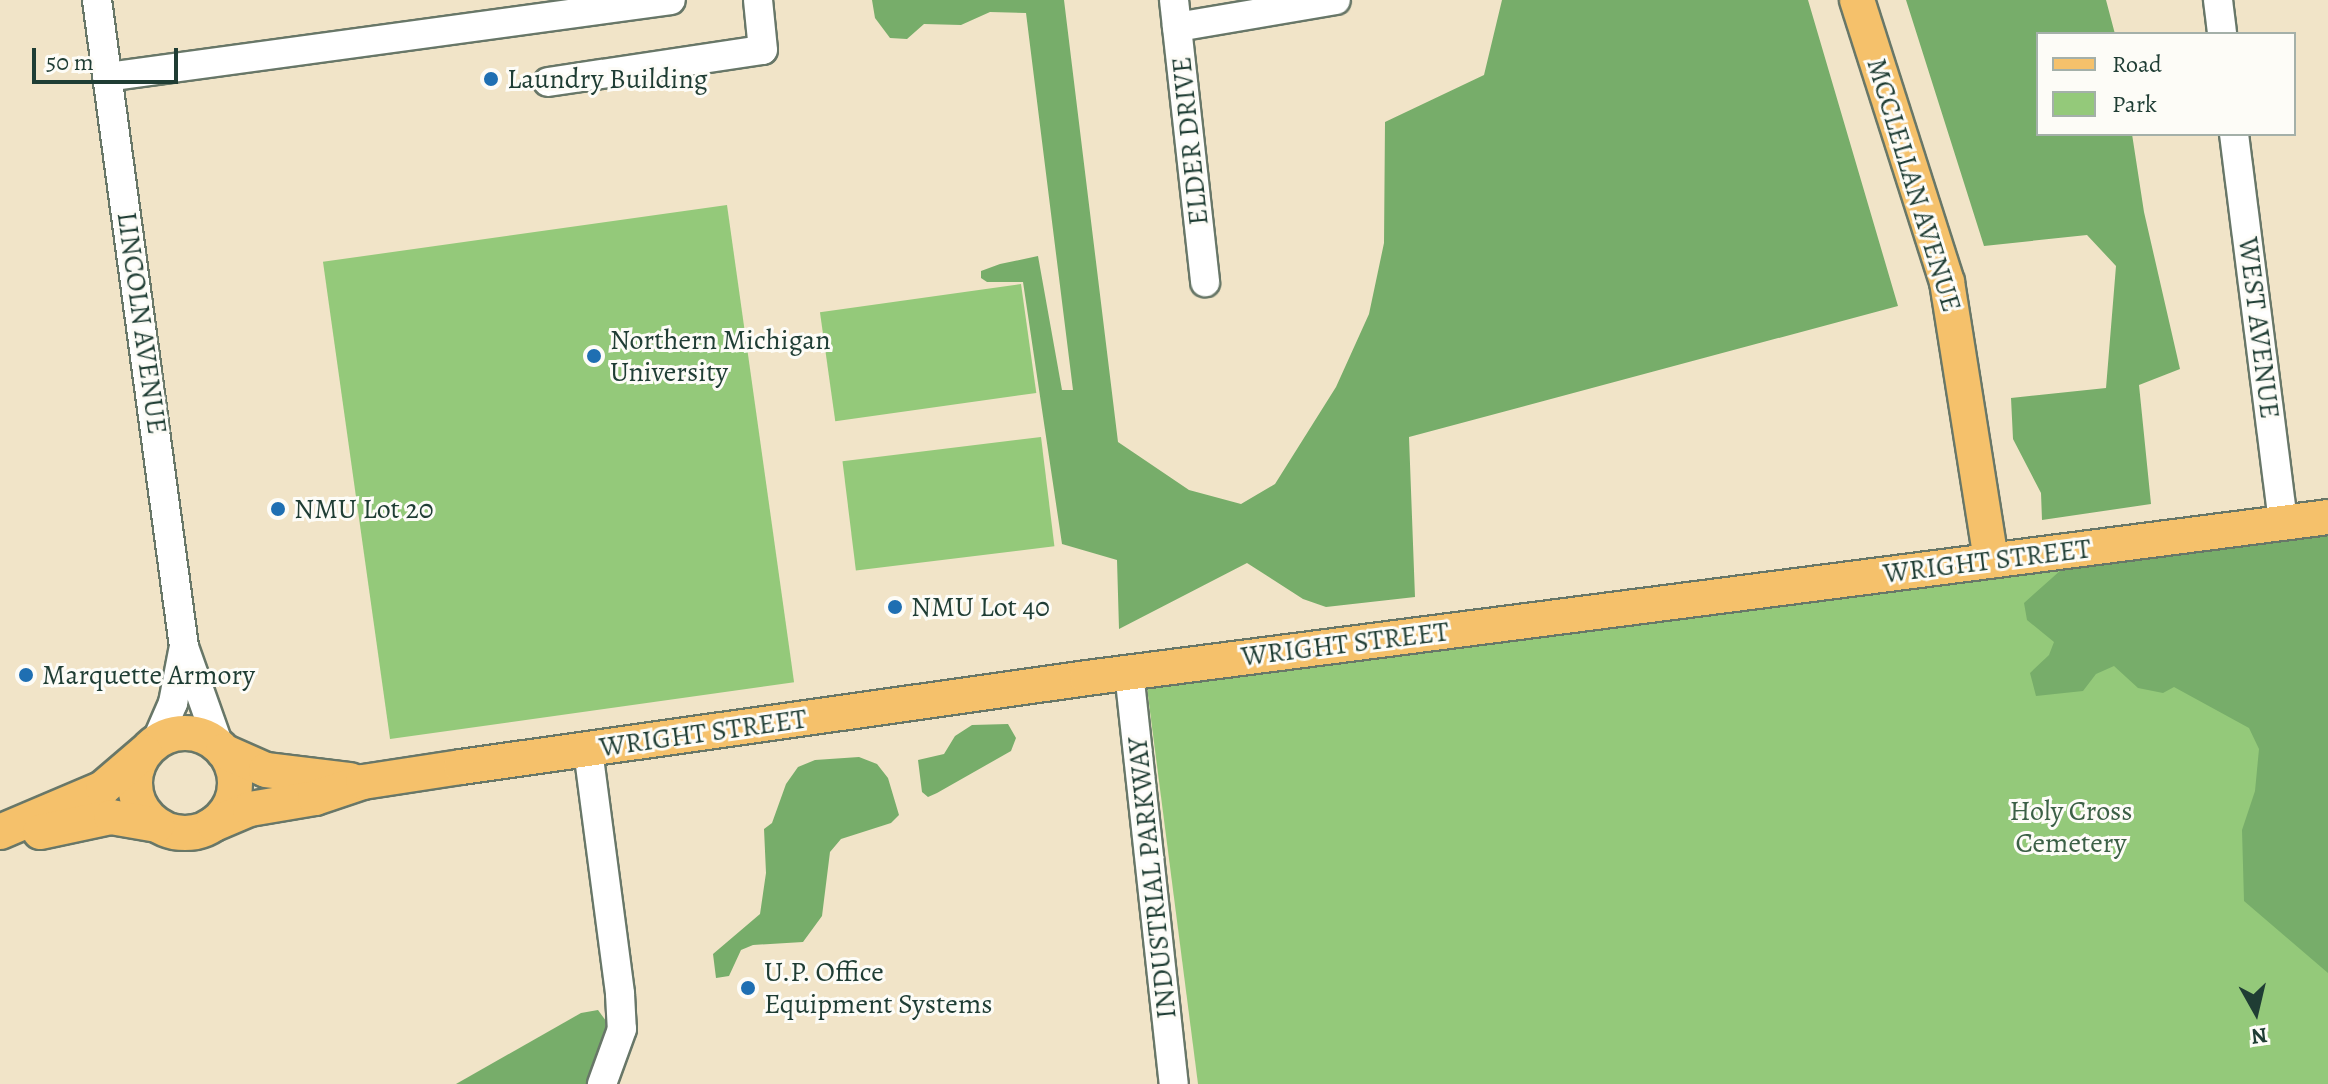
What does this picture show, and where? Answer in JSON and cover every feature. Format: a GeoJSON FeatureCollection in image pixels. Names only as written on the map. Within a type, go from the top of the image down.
{"type":"FeatureCollection","features":[{"type":"Feature","properties":{"kind":"main road","name":"MCCLELLAN AVENUE"},"geometry":{"type":"LineString","coordinates":[[1857,0],[1947,282],[1991,561]]}},
{"type":"Feature","properties":{"kind":"main road","name":"WRIGHT STREET"},"geometry":{"type":"LineString","coordinates":[[214,824],[250,809],[325,795],[363,782],[1129,672],[2328,517]]}},
{"type":"Feature","properties":{"kind":"main road"},"geometry":{"type":"LineString","coordinates":[[192,734],[221,748],[235,786],[225,814],[214,824],[185,834],[157,825],[111,817],[39,833],[2,831],[103,788],[152,746],[192,734]]}},
{"type":"Feature","properties":{"kind":"main road"},"geometry":{"type":"LineString","coordinates":[[152,746],[134,786],[138,801],[157,825]]}},
{"type":"Feature","properties":{"kind":"main road","name":"WRIGHT STREET"},"geometry":{"type":"LineString","coordinates":[[221,748],[266,770],[363,782]]}},
{"type":"Feature","properties":{"kind":"street","name":"LINCOLN AVENUE"},"geometry":{"type":"LineString","coordinates":[[97,0],[184,647],[221,748]]}},
{"type":"Feature","properties":{"kind":"street"},"geometry":{"type":"LineString","coordinates":[[107,77],[671,0]]}},
{"type":"Feature","properties":{"kind":"street"},"geometry":{"type":"LineString","coordinates":[[548,82],[763,50],[758,0]]}},
{"type":"Feature","properties":{"kind":"street"},"geometry":{"type":"LineString","coordinates":[[1176,14],[1336,0]]}},
{"type":"Feature","properties":{"kind":"street"},"geometry":{"type":"LineString","coordinates":[[2218,0],[2222,32]]}},
{"type":"Feature","properties":{"kind":"street","name":"ELDER DRIVE"},"geometry":{"type":"LineString","coordinates":[[1176,14],[1205,282]]}},
{"type":"Feature","properties":{"kind":"street","name":"WEST AVENUE"},"geometry":{"type":"LineString","coordinates":[[2234,136],[2283,523]]}},
{"type":"Feature","properties":{"kind":"street","name":"LINCOLN AVENUE"},"geometry":{"type":"LineString","coordinates":[[152,746],[173,703],[184,647]]}},
{"type":"Feature","properties":{"kind":"street","name":"INDUSTRIAL PARKWAY"},"geometry":{"type":"LineString","coordinates":[[1129,672],[1174,1084]]}},
{"type":"Feature","properties":{"kind":"street"},"geometry":{"type":"LineString","coordinates":[[588,750],[622,1029],[602,1084]]}},
{"type":"Feature","properties":{"kind":"green space"},"geometry":{"type":"Polygon","coordinates":[[[872,0],[1064,0],[1118,442],[1189,490],[1241,504],[1275,484],[1336,387],[1369,314],[1384,243],[1385,122],[1484,75],[1502,0],[1808,0],[1898,306],[1409,437],[1415,597],[1326,607],[1303,599],[1247,563],[1119,629],[1117,560],[1062,544],[1023,282],[987,282],[981,278],[981,271],[1038,256],[1062,390],[1073,390],[1026,13],[990,12],[961,25],[924,24],[907,39],[890,38],[875,18],[872,0]]]}},
{"type":"Feature","properties":{"kind":"green space"},"geometry":{"type":"Polygon","coordinates":[[[1906,0],[2106,0],[2114,32],[2036,32],[2036,136],[2132,136],[2144,212],[2180,369],[2139,385],[2151,504],[2042,520],[2041,493],[2013,439],[2011,398],[2106,388],[2116,266],[2087,235],[1984,246],[1906,0]]]}},
{"type":"Feature","properties":{"kind":"green space"},"geometry":{"type":"Polygon","coordinates":[[[727,205],[794,682],[390,739],[323,262],[727,205]]]}},
{"type":"Feature","properties":{"kind":"green space"},"geometry":{"type":"Polygon","coordinates":[[[1021,284],[1036,393],[835,421],[820,312],[1021,284]]]}},
{"type":"Feature","properties":{"kind":"green space"},"geometry":{"type":"Polygon","coordinates":[[[1041,437],[1054,546],[856,571],[842,461],[1041,437]]]}},
{"type":"Feature","properties":{"kind":"green space","name":"Holy Cross Cemetery"},"geometry":{"type":"Polygon","coordinates":[[[2328,536],[2328,1084],[1198,1084],[1147,688],[2328,536]]]}},
{"type":"Feature","properties":{"kind":"green space"},"geometry":{"type":"Polygon","coordinates":[[[2328,536],[2328,973],[2244,901],[2242,830],[2255,791],[2259,749],[2249,728],[2174,687],[2163,693],[2138,688],[2114,666],[2096,674],[2083,691],[2036,696],[2030,673],[2049,655],[2054,642],[2027,620],[2024,603],[2061,570],[2328,536]]]}},
{"type":"Feature","properties":{"kind":"green space"},"geometry":{"type":"Polygon","coordinates":[[[1008,724],[1016,738],[1011,751],[937,793],[928,797],[922,792],[918,760],[944,754],[955,736],[972,725],[1008,724]]]}},
{"type":"Feature","properties":{"kind":"green space"},"geometry":{"type":"Polygon","coordinates":[[[859,757],[877,764],[888,778],[899,815],[891,823],[841,839],[830,852],[822,916],[803,942],[753,945],[741,950],[729,976],[716,978],[713,954],[760,914],[766,873],[764,829],[772,823],[786,784],[798,767],[815,760],[859,757]]]}},
{"type":"Feature","properties":{"kind":"green space"},"geometry":{"type":"Polygon","coordinates":[[[598,1010],[606,1021],[604,1044],[590,1084],[456,1084],[581,1013],[598,1010]]]}},
{"type":"Feature","properties":{"kind":"place","name":"Laundry Building"},"geometry":{"type":"Point","coordinates":[491,79]}},
{"type":"Feature","properties":{"kind":"place","name":"Northern Michigan University"},"geometry":{"type":"Point","coordinates":[594,356]}},
{"type":"Feature","properties":{"kind":"place","name":"NMU Lot 20"},"geometry":{"type":"Point","coordinates":[278,509]}},
{"type":"Feature","properties":{"kind":"place","name":"NMU Lot 40"},"geometry":{"type":"Point","coordinates":[895,607]}},
{"type":"Feature","properties":{"kind":"place","name":"Marquette Armory"},"geometry":{"type":"Point","coordinates":[26,675]}},
{"type":"Feature","properties":{"kind":"place","name":"U.P. Office Equipment Systems"},"geometry":{"type":"Point","coordinates":[748,988]}}]}
